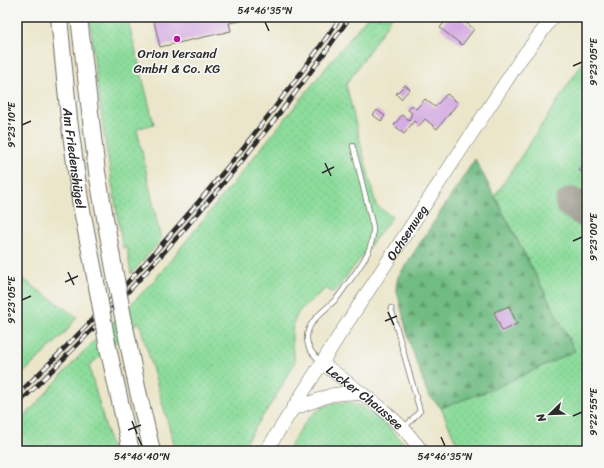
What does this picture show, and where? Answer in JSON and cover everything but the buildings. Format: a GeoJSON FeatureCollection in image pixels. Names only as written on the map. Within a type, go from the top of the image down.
{"type":"FeatureCollection","features":[{"type":"Feature","properties":{"kind":"highway","name":"Am Friedenshügel"},"geometry":{"type":"LineString","coordinates":[[59,17],[71,134],[80,200],[107,343],[131,451]]}},
{"type":"Feature","properties":{"kind":"highway","name":"Am Friedenshügel"},"geometry":{"type":"LineString","coordinates":[[79,17],[97,172],[125,327],[152,451]]}},
{"type":"Feature","properties":{"kind":"main road","name":"Ochsenweg"},"geometry":{"type":"LineString","coordinates":[[266,451],[340,334],[520,60],[553,17]]}},
{"type":"Feature","properties":{"kind":"main road","name":"Lecker Chaussee"},"geometry":{"type":"LineString","coordinates":[[322,363],[380,407],[404,429],[422,451]]}},
{"type":"Feature","properties":{"kind":"main road"},"geometry":{"type":"LineString","coordinates":[[293,409],[331,395],[346,392],[363,394]]}},
{"type":"Feature","properties":{"kind":"lane"},"geometry":{"type":"LineString","coordinates":[[322,363],[309,347],[307,339],[308,330],[314,320],[338,298],[367,257],[374,236],[374,227],[354,146]]}},
{"type":"Feature","properties":{"kind":"lane"},"geometry":{"type":"LineString","coordinates":[[391,308],[420,411],[404,429]]}},
{"type":"Feature","properties":{"kind":"green space"},"geometry":{"type":"Polygon","coordinates":[[[90,17],[127,17],[154,124],[137,129],[161,240],[131,274],[127,248],[123,248],[108,161],[96,75],[90,17]]]}},
{"type":"Feature","properties":{"kind":"green space"},"geometry":{"type":"Polygon","coordinates":[[[367,17],[392,17],[346,85],[376,205],[392,217],[337,289],[333,292],[326,288],[300,310],[292,332],[292,343],[295,359],[294,364],[276,396],[240,451],[176,451],[139,321],[89,366],[112,451],[17,451],[17,425],[84,351],[153,282],[367,17]]]}},
{"type":"Feature","properties":{"kind":"green space"},"geometry":{"type":"Polygon","coordinates":[[[587,56],[587,451],[460,451],[441,408],[493,389],[575,351],[495,196],[587,56]]]}},
{"type":"Feature","properties":{"kind":"green space"},"geometry":{"type":"Polygon","coordinates":[[[475,159],[575,351],[493,389],[441,408],[428,395],[410,344],[396,287],[398,277],[475,159]]]}},
{"type":"Feature","properties":{"kind":"green space"},"geometry":{"type":"Polygon","coordinates":[[[17,275],[77,317],[64,334],[17,379],[17,275]]]}},
{"type":"Feature","properties":{"kind":"green space"},"geometry":{"type":"Polygon","coordinates":[[[347,402],[360,406],[376,416],[410,451],[287,451],[305,423],[316,412],[333,403],[347,402]]]}},
{"type":"Feature","properties":{"kind":"taxiway"},"geometry":{"type":"LineString","coordinates":[[571,203],[587,213]]}},
{"type":"Feature","properties":{"kind":"railway"},"geometry":{"type":"LineString","coordinates":[[17,395],[105,307],[188,214],[267,117],[305,68],[341,17]]}},
{"type":"Feature","properties":{"kind":"railway"},"geometry":{"type":"LineString","coordinates":[[17,405],[107,314],[193,219],[274,120],[350,17]]}},
{"type":"Feature","properties":{"kind":"place","name":"Orion Versand GmbH & Co. KG"},"geometry":{"type":"Point","coordinates":[177,39]}}]}
